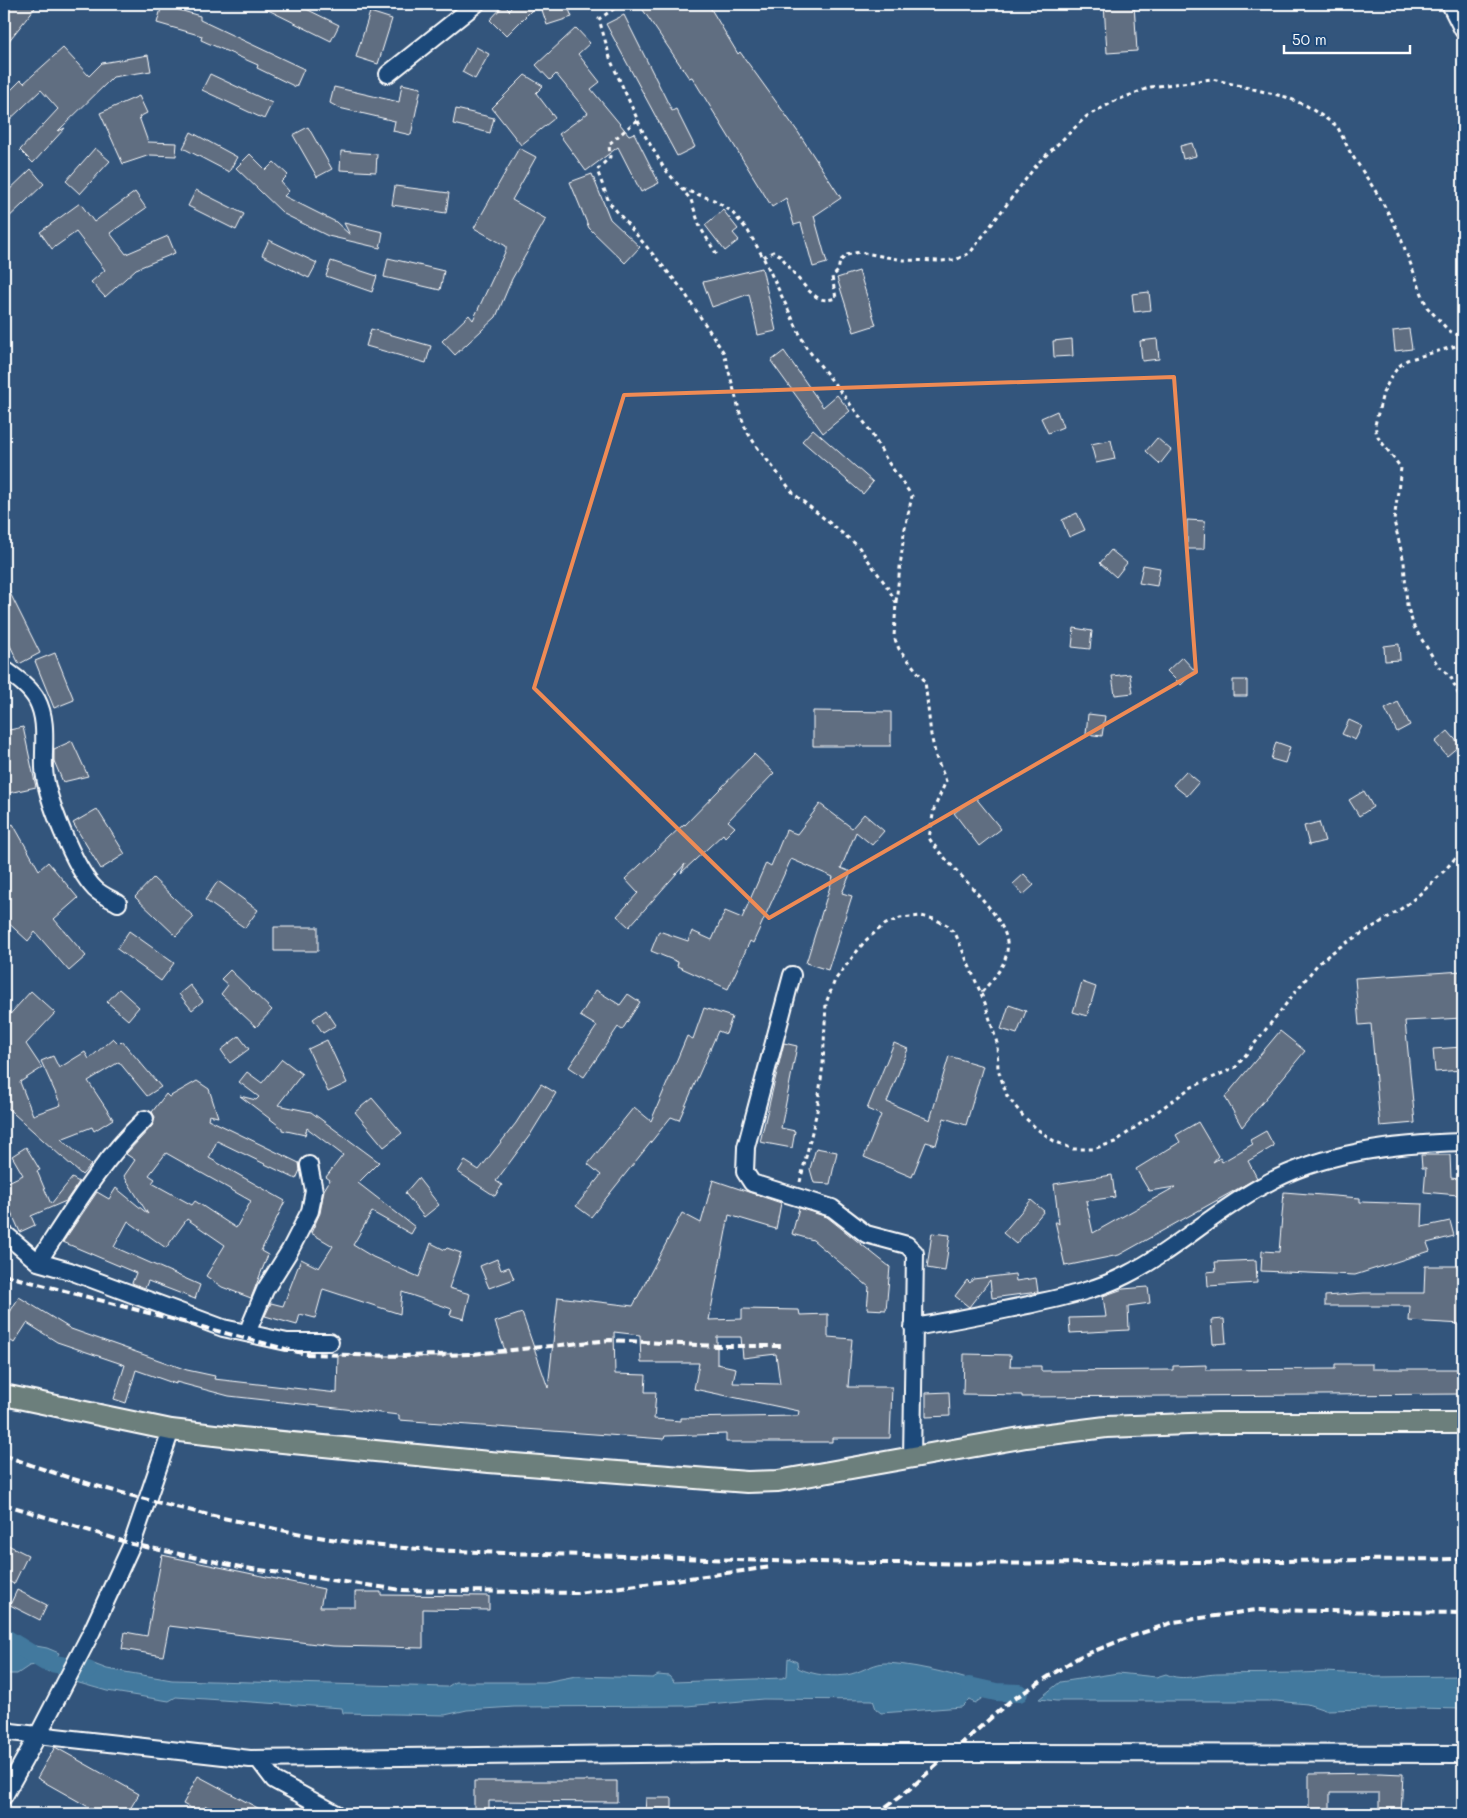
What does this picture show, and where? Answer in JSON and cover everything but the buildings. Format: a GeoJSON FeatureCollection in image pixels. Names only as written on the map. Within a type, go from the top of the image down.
{"type":"FeatureCollection","features":[{"type":"Feature","properties":{"kind":"main road"},"geometry":{"type":"LineString","coordinates":[[4,1395],[171,1430],[479,1461],[747,1482],[778,1481],[1036,1436],[1106,1427],[1217,1423],[1463,1422]]}},
{"type":"Feature","properties":{"kind":"street"},"geometry":{"type":"LineString","coordinates":[[388,74],[476,4]]}},
{"type":"Feature","properties":{"kind":"street"},"geometry":{"type":"LineString","coordinates":[[1450,4],[1463,30]]}},
{"type":"Feature","properties":{"kind":"street"},"geometry":{"type":"LineString","coordinates":[[4,669],[29,690],[36,699],[42,713],[44,770],[68,846],[83,873],[96,890],[118,903]]}},
{"type":"Feature","properties":{"kind":"street"},"geometry":{"type":"LineString","coordinates":[[792,975],[746,1147],[745,1172],[752,1183],[832,1208],[866,1234],[908,1245],[915,1253],[912,1459]]}},
{"type":"Feature","properties":{"kind":"street"},"geometry":{"type":"LineString","coordinates":[[38,1262],[118,1144],[144,1119]]}},
{"type":"Feature","properties":{"kind":"street"},"geometry":{"type":"LineString","coordinates":[[913,1327],[978,1317],[1086,1292],[1126,1276],[1261,1186],[1287,1174],[1335,1157],[1392,1147],[1463,1142]]}},
{"type":"Feature","properties":{"kind":"street"},"geometry":{"type":"LineString","coordinates":[[247,1333],[264,1290],[290,1250],[310,1210],[314,1191],[309,1165]]}},
{"type":"Feature","properties":{"kind":"street"},"geometry":{"type":"LineString","coordinates":[[4,1233],[38,1262],[70,1271],[223,1328],[287,1342],[330,1342]]}},
{"type":"Feature","properties":{"kind":"street"},"geometry":{"type":"LineString","coordinates":[[4,1796],[91,1634],[132,1544],[171,1430]]}},
{"type":"Feature","properties":{"kind":"street"},"geometry":{"type":"LineString","coordinates":[[4,1728],[12,1732],[258,1759],[717,1753],[1463,1754]]}},
{"type":"Feature","properties":{"kind":"street"},"geometry":{"type":"LineString","coordinates":[[258,1759],[274,1780],[337,1814]]}},
{"type":"Feature","properties":{"kind":"path"},"geometry":{"type":"LineString","coordinates":[[621,4],[599,19],[611,62],[638,120],[664,168],[691,200],[700,227],[717,255]]}},
{"type":"Feature","properties":{"kind":"path"},"geometry":{"type":"LineString","coordinates":[[763,257],[773,252],[780,255],[812,293],[819,299],[827,300],[836,298],[832,277],[838,271],[840,261],[847,255],[859,252],[904,260],[955,260],[970,253],[1038,163],[1087,116],[1115,101],[1151,87],[1212,79],[1286,97],[1306,106],[1337,126],[1350,152],[1380,198],[1398,231],[1427,307],[1449,331],[1463,337]]}},
{"type":"Feature","properties":{"kind":"path"},"geometry":{"type":"LineString","coordinates":[[638,120],[609,144],[610,157],[597,170],[609,202],[682,289],[724,353],[740,413],[746,430],[757,447],[794,494],[858,546],[896,602]]}},
{"type":"Feature","properties":{"kind":"path"},"geometry":{"type":"LineString","coordinates":[[682,189],[714,200],[731,211],[748,231],[763,257],[806,347],[867,426],[888,462],[912,496],[904,533],[894,636],[899,649],[925,681],[931,735],[936,757],[946,781],[934,809],[928,838],[936,850],[979,896],[1004,930],[1008,943],[999,972],[981,993]]}},
{"type":"Feature","properties":{"kind":"path"},"geometry":{"type":"LineString","coordinates":[[1463,344],[1416,356],[1398,367],[1383,393],[1375,426],[1377,436],[1401,468],[1394,521],[1404,562],[1407,605],[1414,627],[1439,667],[1450,675],[1463,705]]}},
{"type":"Feature","properties":{"kind":"path"},"geometry":{"type":"LineString","coordinates":[[797,1197],[817,1111],[823,1064],[826,1003],[835,980],[865,941],[884,925],[900,918],[921,916],[947,925],[956,935],[981,993],[996,1042],[998,1069],[1007,1096],[1023,1116],[1054,1141],[1073,1149],[1093,1149],[1115,1142],[1190,1088],[1236,1067],[1316,965],[1332,950],[1387,918],[1410,902],[1456,858],[1463,848]]}},
{"type":"Feature","properties":{"kind":"highlighted area"},"geometry":{"type":"Polygon","coordinates":[[[1174,377],[1196,672],[769,918],[534,688],[624,395],[1174,377]]]}},
{"type":"Feature","properties":{"kind":"water"},"geometry":{"type":"Polygon","coordinates":[[[25,1644],[47,1648],[59,1653],[49,1672],[36,1665],[29,1666],[17,1674],[4,1674],[4,1652],[25,1644]]]}},
{"type":"Feature","properties":{"kind":"water"},"geometry":{"type":"Polygon","coordinates":[[[75,1657],[107,1669],[172,1680],[447,1687],[455,1682],[545,1682],[576,1676],[653,1678],[658,1675],[669,1676],[674,1682],[782,1678],[787,1676],[788,1658],[797,1662],[798,1668],[824,1675],[838,1676],[856,1673],[879,1664],[902,1664],[930,1669],[997,1688],[975,1703],[969,1700],[962,1707],[881,1713],[876,1709],[873,1700],[763,1699],[687,1706],[514,1707],[467,1710],[445,1715],[343,1713],[342,1708],[176,1697],[169,1701],[107,1691],[65,1679],[75,1657]]]}},
{"type":"Feature","properties":{"kind":"water"},"geometry":{"type":"Polygon","coordinates":[[[1325,1672],[1366,1674],[1375,1677],[1463,1676],[1463,1709],[1325,1710],[1307,1704],[1276,1701],[1056,1701],[1039,1699],[1060,1682],[1118,1673],[1156,1677],[1166,1674],[1185,1678],[1212,1674],[1325,1672]]]}},
{"type":"Feature","properties":{"kind":"waterway"},"geometry":{"type":"LineString","coordinates":[[4,1637],[45,1662],[88,1670]]}},
{"type":"Feature","properties":{"kind":"waterway"},"geometry":{"type":"LineString","coordinates":[[969,1686],[996,1692],[1019,1693]]}},
{"type":"Feature","properties":{"kind":"railway"},"geometry":{"type":"LineString","coordinates":[[4,1275],[305,1354],[404,1356],[473,1354],[610,1340],[716,1346],[784,1346]]}},
{"type":"Feature","properties":{"kind":"railway"},"geometry":{"type":"LineString","coordinates":[[4,1455],[80,1481],[209,1515],[323,1538],[391,1547],[491,1552],[858,1563],[1463,1559]]}},
{"type":"Feature","properties":{"kind":"railway"},"geometry":{"type":"LineString","coordinates":[[4,1504],[132,1544],[245,1568],[402,1590],[577,1593],[772,1567]]}},
{"type":"Feature","properties":{"kind":"railway"},"geometry":{"type":"LineString","coordinates":[[876,1814],[906,1792],[1009,1702],[1079,1657],[1127,1638],[1174,1622],[1256,1610],[1463,1613]]}}]}
